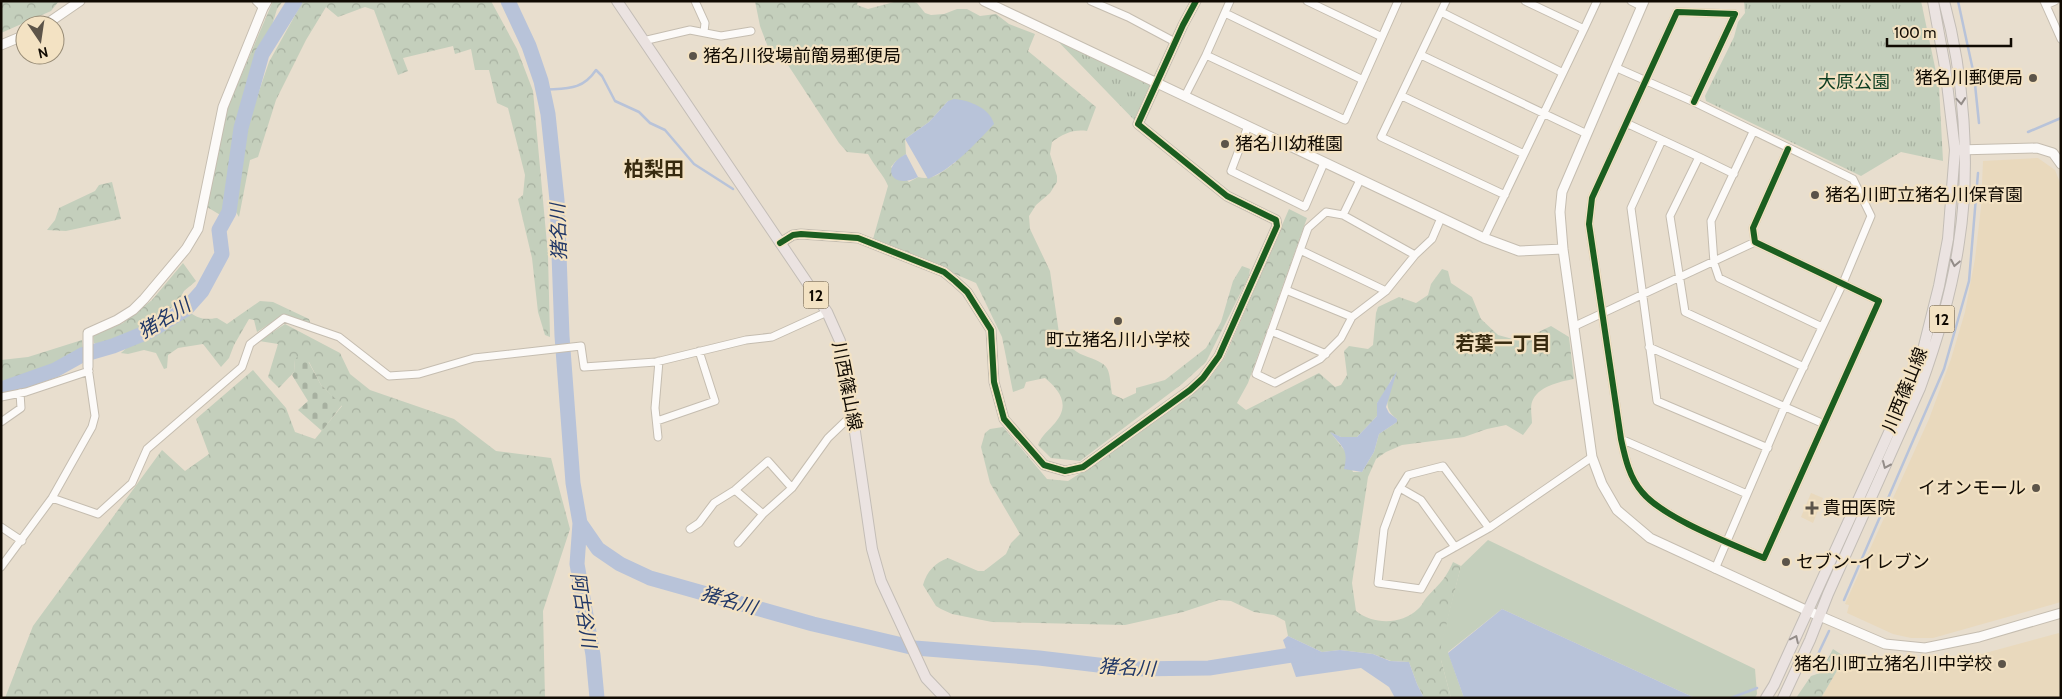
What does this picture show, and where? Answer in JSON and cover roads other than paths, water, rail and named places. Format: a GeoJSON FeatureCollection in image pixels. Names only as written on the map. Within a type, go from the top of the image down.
{"type":"FeatureCollection","features":[{"type":"Feature","properties":{"kind":"main road","name":"川西篠山線"},"geometry":{"type":"LineString","coordinates":[[617,1],[827,312],[840,341],[853,414],[872,549],[881,581],[926,678],[945,698]]}},
{"type":"Feature","properties":{"kind":"main road","name":"川西篠山線"},"geometry":{"type":"LineString","coordinates":[[1766,698],[1808,611],[1921,358],[1948,239],[1960,150],[1933,1]]}},
{"type":"Feature","properties":{"kind":"main road","name":"川西篠山線"},"geometry":{"type":"LineString","coordinates":[[1783,698],[1920,388],[1950,293],[1960,241],[1959,81],[1944,1]]}},
{"type":"Feature","properties":{"kind":"street"},"geometry":{"type":"LineString","coordinates":[[62,15],[80,1]]}},
{"type":"Feature","properties":{"kind":"street"},"geometry":{"type":"LineString","coordinates":[[695,1],[705,23],[704,32]]}},
{"type":"Feature","properties":{"kind":"street"},"geometry":{"type":"LineString","coordinates":[[984,1],[1484,238],[1519,251],[1563,249]]}},
{"type":"Feature","properties":{"kind":"street"},"geometry":{"type":"LineString","coordinates":[[1091,1],[1128,17],[1175,42]]}},
{"type":"Feature","properties":{"kind":"street"},"geometry":{"type":"LineString","coordinates":[[780,243],[793,235],[801,234],[858,238],[944,272],[967,292],[991,330],[994,382],[1004,419],[1044,465],[1065,471],[1083,467],[1190,390],[1211,369],[1219,356],[1277,226],[1276,220],[1228,196],[1138,124],[1175,42],[1196,1]]}},
{"type":"Feature","properties":{"kind":"street"},"geometry":{"type":"LineString","coordinates":[[1185,96],[1230,1]]}},
{"type":"Feature","properties":{"kind":"street"},"geometry":{"type":"LineString","coordinates":[[1307,1],[1382,37]]}},
{"type":"Feature","properties":{"kind":"street"},"geometry":{"type":"LineString","coordinates":[[1206,55],[1345,120],[1398,1]]}},
{"type":"Feature","properties":{"kind":"street"},"geometry":{"type":"LineString","coordinates":[[1446,1],[1382,137],[1505,195]]}},
{"type":"Feature","properties":{"kind":"street"},"geometry":{"type":"LineString","coordinates":[[1526,1],[1584,29]]}},
{"type":"Feature","properties":{"kind":"street"},"geometry":{"type":"LineString","coordinates":[[1484,238],[1597,1]]}},
{"type":"Feature","properties":{"kind":"street"},"geometry":{"type":"LineString","coordinates":[[1631,1],[1643,4],[1562,192],[1560,212],[1563,249],[1592,457],[1602,484],[1617,510],[1650,538],[1808,611],[1885,644],[1925,648],[1979,637],[2061,613]]}},
{"type":"Feature","properties":{"kind":"street"},"geometry":{"type":"LineString","coordinates":[[2055,1],[2045,3],[2061,40]]}},
{"type":"Feature","properties":{"kind":"street"},"geometry":{"type":"LineString","coordinates":[[1,567],[52,498],[92,427],[95,416],[88,369],[88,333],[118,320],[133,310],[186,249],[198,229],[223,107],[262,4]]}},
{"type":"Feature","properties":{"kind":"street"},"geometry":{"type":"LineString","coordinates":[[1441,12],[1563,73]]}},
{"type":"Feature","properties":{"kind":"street"},"geometry":{"type":"LineString","coordinates":[[1694,102],[1735,14],[1677,12],[1592,198],[1590,224],[1621,439],[1626,463],[1642,492],[1668,514],[1764,558],[1880,301],[1755,242]]}},
{"type":"Feature","properties":{"kind":"street"},"geometry":{"type":"LineString","coordinates":[[1225,13],[1363,80]]}},
{"type":"Feature","properties":{"kind":"street"},"geometry":{"type":"LineString","coordinates":[[643,41],[690,30],[721,36],[750,31]]}},
{"type":"Feature","properties":{"kind":"street"},"geometry":{"type":"LineString","coordinates":[[1,45],[15,39]]}},
{"type":"Feature","properties":{"kind":"street"},"geometry":{"type":"LineString","coordinates":[[1421,55],[1586,134]]}},
{"type":"Feature","properties":{"kind":"street"},"geometry":{"type":"LineString","coordinates":[[1617,68],[1694,102],[1853,179],[1871,216],[1843,283],[1785,406],[1715,569]]}},
{"type":"Feature","properties":{"kind":"street"},"geometry":{"type":"LineString","coordinates":[[1402,96],[1524,154]]}},
{"type":"Feature","properties":{"kind":"street"},"geometry":{"type":"LineString","coordinates":[[1626,123],[1734,174]]}},
{"type":"Feature","properties":{"kind":"street"},"geometry":{"type":"LineString","coordinates":[[1248,126],[1232,171],[1305,208],[1324,163]]}},
{"type":"Feature","properties":{"kind":"street"},"geometry":{"type":"LineString","coordinates":[[1754,132],[1711,221],[1714,262],[1719,278],[1822,327]]}},
{"type":"Feature","properties":{"kind":"street"},"geometry":{"type":"LineString","coordinates":[[1662,140],[1631,208],[1648,347],[1657,401],[1768,448]]}},
{"type":"Feature","properties":{"kind":"street"},"geometry":{"type":"LineString","coordinates":[[1960,150],[2037,148],[2053,152],[2061,164]]}},
{"type":"Feature","properties":{"kind":"street"},"geometry":{"type":"LineString","coordinates":[[1755,242],[1753,228],[1788,149]]}},
{"type":"Feature","properties":{"kind":"street"},"geometry":{"type":"LineString","coordinates":[[1699,157],[1670,216],[1678,278],[1685,312],[1804,367]]}},
{"type":"Feature","properties":{"kind":"street"},"geometry":{"type":"LineString","coordinates":[[1344,215],[1360,180]]}},
{"type":"Feature","properties":{"kind":"street"},"geometry":{"type":"LineString","coordinates":[[1415,255],[1344,215],[1326,212],[1308,228],[1256,374],[1275,383],[1326,354],[1341,338],[1352,317],[1386,291],[1415,255],[1432,240],[1441,218]]}},
{"type":"Feature","properties":{"kind":"street"},"geometry":{"type":"LineString","coordinates":[[1575,326],[1755,242]]}},
{"type":"Feature","properties":{"kind":"street"},"geometry":{"type":"LineString","coordinates":[[1300,250],[1386,291]]}},
{"type":"Feature","properties":{"kind":"street"},"geometry":{"type":"LineString","coordinates":[[1286,290],[1352,317]]}},
{"type":"Feature","properties":{"kind":"street"},"geometry":{"type":"LineString","coordinates":[[52,498],[98,514],[132,483],[147,449],[242,367],[250,344],[284,318],[339,337],[389,376],[419,374],[474,358],[581,346],[584,367],[659,362],[746,340],[772,337],[827,312]]}},
{"type":"Feature","properties":{"kind":"street"},"geometry":{"type":"LineString","coordinates":[[1271,331],[1326,354]]}},
{"type":"Feature","properties":{"kind":"street"},"geometry":{"type":"LineString","coordinates":[[1648,347],[1824,424]]}},
{"type":"Feature","properties":{"kind":"street"},"geometry":{"type":"LineString","coordinates":[[656,421],[715,402],[699,351]]}},
{"type":"Feature","properties":{"kind":"street"},"geometry":{"type":"LineString","coordinates":[[658,437],[655,408],[659,362]]}},
{"type":"Feature","properties":{"kind":"street"},"geometry":{"type":"LineString","coordinates":[[1,397],[20,393],[88,369]]}},
{"type":"Feature","properties":{"kind":"street"},"geometry":{"type":"LineString","coordinates":[[1,422],[21,408],[20,393]]}},
{"type":"Feature","properties":{"kind":"street"},"geometry":{"type":"LineString","coordinates":[[738,542],[763,514],[792,488],[828,438],[853,414]]}},
{"type":"Feature","properties":{"kind":"street"},"geometry":{"type":"LineString","coordinates":[[1621,439],[1747,494]]}},
{"type":"Feature","properties":{"kind":"street"},"geometry":{"type":"LineString","coordinates":[[1489,528],[1443,466],[1408,475],[1400,488],[1384,529],[1378,583],[1421,589],[1440,556],[1489,528],[1592,457]]}},
{"type":"Feature","properties":{"kind":"street"},"geometry":{"type":"LineString","coordinates":[[690,529],[699,522],[714,503],[735,490],[768,461],[792,488]]}},
{"type":"Feature","properties":{"kind":"street"},"geometry":{"type":"LineString","coordinates":[[1400,488],[1421,500],[1456,547]]}},
{"type":"Feature","properties":{"kind":"street"},"geometry":{"type":"LineString","coordinates":[[735,490],[763,514]]}},
{"type":"Feature","properties":{"kind":"street"},"geometry":{"type":"LineString","coordinates":[[1,527],[22,541]]}},
{"type":"Feature","properties":{"kind":"water"},"geometry":{"type":"Polygon","coordinates":[[[954,99],[966,101],[984,109],[992,118],[994,124],[955,162],[928,179],[905,139],[929,122],[948,101],[954,99]]]}},
{"type":"Feature","properties":{"kind":"water"},"geometry":{"type":"Polygon","coordinates":[[[906,154],[918,177],[902,181],[896,179],[891,171],[897,160],[906,154]]]}},
{"type":"Feature","properties":{"kind":"water"},"geometry":{"type":"Polygon","coordinates":[[[1397,371],[1386,407],[1389,413],[1397,419],[1397,422],[1379,434],[1374,452],[1362,472],[1344,469],[1345,452],[1330,432],[1341,437],[1357,437],[1377,416],[1377,403],[1397,371]]]}},
{"type":"Feature","properties":{"kind":"water"},"geometry":{"type":"Polygon","coordinates":[[[1502,609],[1695,698],[1464,698],[1448,653],[1502,609]]]}},
{"type":"Feature","properties":{"kind":"water"},"geometry":{"type":"Polygon","coordinates":[[[1288,636],[1322,652],[1340,650],[1373,654],[1390,661],[1409,662],[1424,698],[1395,698],[1389,687],[1361,668],[1296,677],[1283,640],[1288,636]]]}},
{"type":"Feature","properties":{"kind":"waterway","name":"猪名川"},"geometry":{"type":"LineString","coordinates":[[1,389],[55,370],[82,355],[113,346],[150,331],[186,309],[202,291],[222,254],[219,230],[229,212],[241,128],[262,54],[295,1]]}},
{"type":"Feature","properties":{"kind":"waterway","name":"猪名川"},"geometry":{"type":"LineString","coordinates":[[508,1],[529,46],[541,81],[548,114],[557,200],[562,336],[573,483],[580,523],[598,549],[620,564],[650,578],[813,624],[915,648],[1039,658],[1132,669],[1209,668],[1298,654],[1308,655]]}},
{"type":"Feature","properties":{"kind":"waterway"},"geometry":{"type":"LineString","coordinates":[[1958,1],[1974,75],[1979,123]]}},
{"type":"Feature","properties":{"kind":"waterway"},"geometry":{"type":"LineString","coordinates":[[543,90],[579,85],[591,77],[596,70],[602,76],[615,101],[639,112],[650,123],[665,130],[694,164],[733,189]]}},
{"type":"Feature","properties":{"kind":"waterway"},"geometry":{"type":"LineString","coordinates":[[2028,132],[2061,118]]}},
{"type":"Feature","properties":{"kind":"waterway"},"geometry":{"type":"LineString","coordinates":[[1844,600],[1944,369],[1969,281],[1978,173]]}},
{"type":"Feature","properties":{"kind":"waterway","name":"阿古谷川"},"geometry":{"type":"LineString","coordinates":[[580,523],[577,564],[593,655],[597,698]]}},
{"type":"Feature","properties":{"kind":"waterway"},"geometry":{"type":"LineString","coordinates":[[1811,669],[1829,631]]}},
{"type":"Feature","properties":{"kind":"waterway"},"geometry":{"type":"LineString","coordinates":[[1731,698],[1757,688]]}},
{"type":"Feature","properties":{"kind":"place","name":"猪名川役場前簡易郵便局"},"geometry":{"type":"Point","coordinates":[693,56]}},
{"type":"Feature","properties":{"kind":"place","name":"猪名川郵便局"},"geometry":{"type":"Point","coordinates":[2033,78]}},
{"type":"Feature","properties":{"kind":"place","name":"猪名川幼稚園"},"geometry":{"type":"Point","coordinates":[1225,144]}},
{"type":"Feature","properties":{"kind":"place","name":"猪名川町立猪名川保育園"},"geometry":{"type":"Point","coordinates":[1815,195]}},
{"type":"Feature","properties":{"kind":"place","name":"町立猪名川小学校"},"geometry":{"type":"Point","coordinates":[1118,321]}},
{"type":"Feature","properties":{"kind":"place","name":"イオンモール"},"geometry":{"type":"Point","coordinates":[2036,488]}},
{"type":"Feature","properties":{"kind":"place","name":"貴田医院"},"geometry":{"type":"Point","coordinates":[1812,508]}},
{"type":"Feature","properties":{"kind":"place","name":"セブン-イレブン"},"geometry":{"type":"Point","coordinates":[1786,562]}},
{"type":"Feature","properties":{"kind":"place","name":"猪名川町立猪名川中学校"},"geometry":{"type":"Point","coordinates":[2002,664]}},
{"type":"Feature","properties":{"kind":"district","name":"柏梨田"},"geometry":{"type":"Point","coordinates":[654,169]}},
{"type":"Feature","properties":{"kind":"district","name":"若葉一丁目"},"geometry":{"type":"Point","coordinates":[1503,343]}},
{"type":"Feature","properties":{"kind":"park label","name":"大原公園"},"geometry":{"type":"Point","coordinates":[1854,82]}}]}
